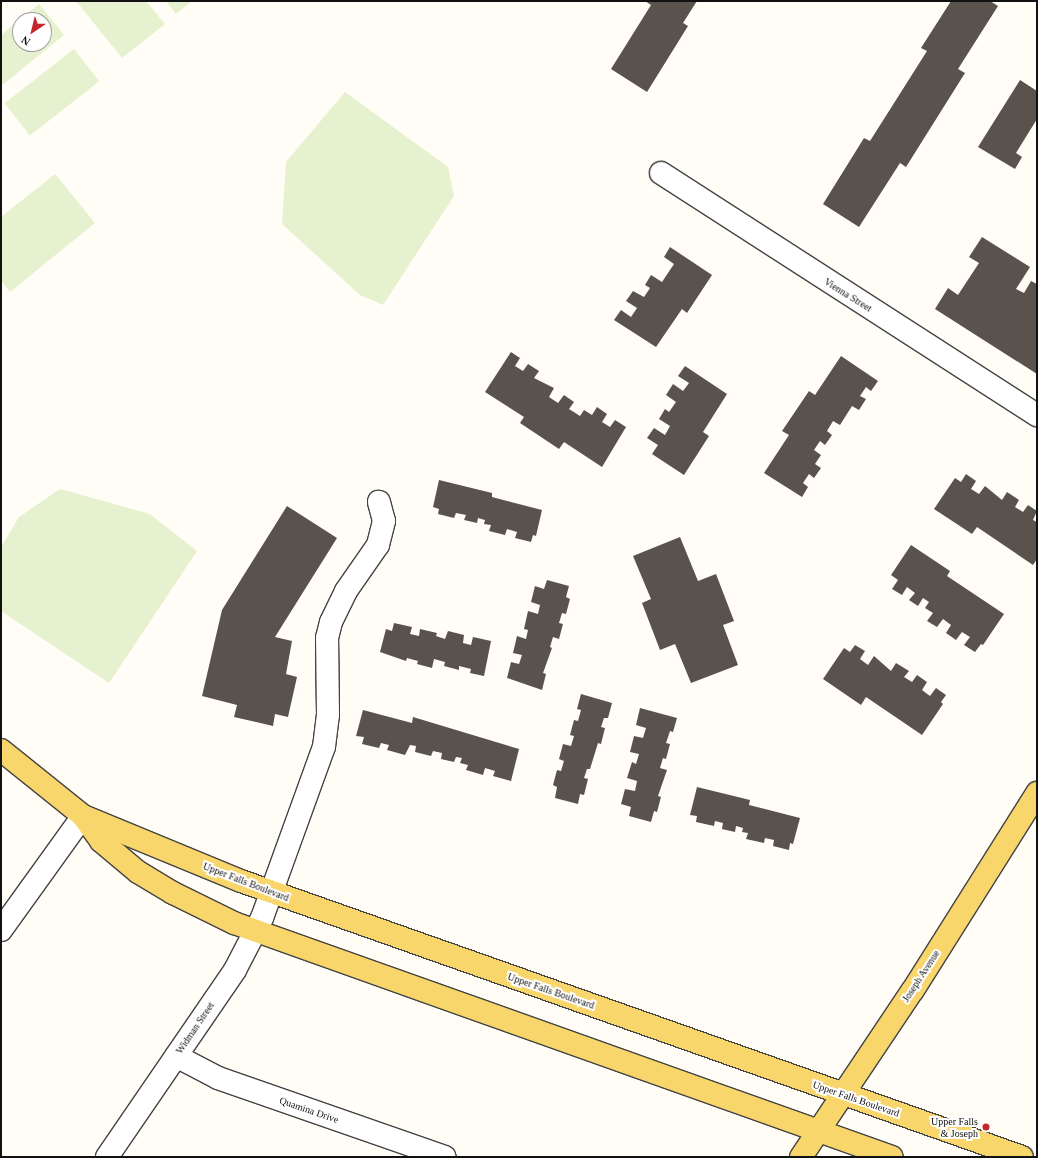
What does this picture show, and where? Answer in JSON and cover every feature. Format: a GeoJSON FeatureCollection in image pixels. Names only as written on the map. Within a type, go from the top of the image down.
{"type":"FeatureCollection","features":[{"type":"Feature","properties":{"kind":"main road","name":"Upper Falls Boulevard"},"geometry":{"type":"LineString","coordinates":[[1,750],[83,816],[105,845],[138,872],[191,903],[256,932],[892,1157]]}},
{"type":"Feature","properties":{"kind":"main road","name":"Joseph Avenue"},"geometry":{"type":"LineString","coordinates":[[801,1157],[910,994],[1037,793]]}},
{"type":"Feature","properties":{"kind":"main road","name":"Upper Falls Boulevard"},"geometry":{"type":"LineString","coordinates":[[83,816],[272,893],[1022,1157]]}},
{"type":"Feature","properties":{"kind":"street","name":"Vienna Street"},"geometry":{"type":"LineString","coordinates":[[661,173],[1037,415]]}},
{"type":"Feature","properties":{"kind":"street","name":"Widman Street"},"geometry":{"type":"LineString","coordinates":[[107,1157],[235,970],[256,932],[272,893],[324,747],[328,715],[326,654],[331,622],[346,591],[378,545],[384,521],[379,502]]}},
{"type":"Feature","properties":{"kind":"street"},"geometry":{"type":"LineString","coordinates":[[1,930],[83,816]]}},
{"type":"Feature","properties":{"kind":"street","name":"Quamina Drive"},"geometry":{"type":"LineString","coordinates":[[176,1056],[218,1078],[445,1157]]}},
{"type":"Feature","properties":{"kind":"green space"},"geometry":{"type":"Polygon","coordinates":[[[76,1],[146,1],[165,24],[122,58],[76,1]]]}},
{"type":"Feature","properties":{"kind":"green space"},"geometry":{"type":"Polygon","coordinates":[[[166,1],[192,1],[176,14],[166,1]]]}},
{"type":"Feature","properties":{"kind":"green space"},"geometry":{"type":"Polygon","coordinates":[[[39,4],[45,12],[29,12],[39,4]]]}},
{"type":"Feature","properties":{"kind":"green space"},"geometry":{"type":"Polygon","coordinates":[[[52,20],[64,35],[52,45],[52,20]]]}},
{"type":"Feature","properties":{"kind":"green space"},"geometry":{"type":"Polygon","coordinates":[[[12,26],[12,52],[43,52],[1,86],[1,35],[12,26]]]}},
{"type":"Feature","properties":{"kind":"green space"},"geometry":{"type":"Polygon","coordinates":[[[74,49],[99,81],[30,135],[5,103],[74,49]]]}},
{"type":"Feature","properties":{"kind":"green space"},"geometry":{"type":"Polygon","coordinates":[[[345,92],[448,167],[454,196],[383,305],[360,295],[282,224],[286,162],[345,92]]]}},
{"type":"Feature","properties":{"kind":"green space"},"geometry":{"type":"Polygon","coordinates":[[[55,174],[95,223],[10,292],[1,281],[1,217],[55,174]]]}},
{"type":"Feature","properties":{"kind":"green space"},"geometry":{"type":"Polygon","coordinates":[[[60,489],[150,514],[197,551],[109,683],[1,611],[1,547],[19,517],[60,489]]]}},
{"type":"Feature","properties":{"kind":"building"},"geometry":{"type":"Polygon","coordinates":[[[645,1],[697,1],[683,23],[688,26],[647,92],[611,69],[651,5],[645,1]]]}},
{"type":"Feature","properties":{"kind":"building"},"geometry":{"type":"Polygon","coordinates":[[[951,1],[990,1],[998,6],[958,69],[965,73],[906,167],[900,163],[859,227],[823,204],[864,138],[870,141],[927,51],[921,48],[951,1]]]}},
{"type":"Feature","properties":{"kind":"building"},"geometry":{"type":"Polygon","coordinates":[[[1020,80],[1037,91],[1037,119],[1016,153],[1022,157],[1015,169],[978,147],[1020,80]]]}},
{"type":"Feature","properties":{"kind":"building"},"geometry":{"type":"Polygon","coordinates":[[[982,237],[1030,267],[1016,289],[1024,293],[1031,281],[1037,284],[1037,374],[935,309],[948,288],[958,295],[979,263],[969,257],[982,237]]]}},
{"type":"Feature","properties":{"kind":"building"},"geometry":{"type":"Polygon","coordinates":[[[670,247],[712,275],[687,313],[682,309],[656,347],[614,320],[621,310],[631,317],[637,308],[626,301],[633,291],[644,297],[650,288],[645,285],[651,275],[662,282],[674,264],[664,257],[670,247]]]}},
{"type":"Feature","properties":{"kind":"building"},"geometry":{"type":"Polygon","coordinates":[[[511,352],[520,358],[515,366],[523,371],[528,364],[539,371],[534,378],[554,388],[549,397],[558,403],[564,395],[574,402],[569,409],[580,416],[584,410],[592,415],[597,407],[607,414],[602,422],[610,427],[615,420],[626,427],[602,467],[564,442],[559,449],[520,423],[524,417],[485,392],[511,352]]]}},
{"type":"Feature","properties":{"kind":"building"},"geometry":{"type":"Polygon","coordinates":[[[841,356],[878,381],[871,391],[866,387],[860,396],[866,399],[859,410],[852,406],[840,425],[833,421],[827,431],[832,435],[825,445],[820,441],[814,450],[821,455],[815,464],[821,468],[814,478],[809,474],[803,483],[808,487],[802,497],[764,473],[789,435],[782,431],[809,391],[815,395],[841,356]]]}},
{"type":"Feature","properties":{"kind":"building"},"geometry":{"type":"Polygon","coordinates":[[[685,366],[727,394],[703,432],[709,436],[684,475],[652,454],[658,445],[647,438],[654,428],[665,435],[670,426],[659,419],[665,409],[669,412],[676,402],[666,395],[673,384],[683,391],[689,383],[678,376],[685,366]]]}},
{"type":"Feature","properties":{"kind":"building"},"geometry":{"type":"Polygon","coordinates":[[[966,474],[976,481],[971,489],[979,494],[985,486],[1002,500],[1007,492],[1019,500],[1015,507],[1023,512],[1028,505],[1037,511],[1033,520],[1037,522],[1037,559],[1033,565],[977,527],[972,534],[934,509],[955,478],[961,482],[966,474]]]}},
{"type":"Feature","properties":{"kind":"building"},"geometry":{"type":"Polygon","coordinates":[[[439,480],[492,493],[492,497],[542,510],[536,536],[533,535],[531,542],[515,538],[517,532],[507,529],[505,535],[489,531],[491,525],[484,524],[485,520],[478,518],[477,523],[464,520],[466,515],[456,513],[454,518],[438,514],[439,509],[433,507],[439,480]]]}},
{"type":"Feature","properties":{"kind":"building"},"geometry":{"type":"Polygon","coordinates":[[[287,506],[337,538],[275,637],[292,641],[286,674],[297,677],[288,717],[275,714],[273,726],[234,717],[237,705],[202,696],[222,610],[287,506]]]}},
{"type":"Feature","properties":{"kind":"building"},"geometry":{"type":"Polygon","coordinates":[[[680,537],[698,581],[716,574],[734,621],[723,625],[738,665],[691,683],[675,644],[660,650],[642,603],[651,599],[633,556],[680,537]]]}},
{"type":"Feature","properties":{"kind":"building"},"geometry":{"type":"Polygon","coordinates":[[[911,545],[950,571],[947,576],[1004,614],[983,645],[981,644],[975,652],[964,645],[970,637],[962,632],[956,640],[946,633],[951,625],[943,619],[937,627],[927,621],[933,613],[925,608],[929,602],[923,598],[918,606],[909,600],[915,593],[907,587],[902,595],[892,589],[898,580],[891,575],[911,545]]]}},
{"type":"Feature","properties":{"kind":"building"},"geometry":{"type":"Polygon","coordinates":[[[547,580],[569,586],[566,597],[570,599],[566,614],[562,613],[559,623],[563,624],[559,639],[553,637],[550,647],[552,648],[543,673],[546,674],[542,690],[507,678],[511,662],[519,664],[522,655],[513,653],[517,636],[526,639],[528,630],[524,629],[528,611],[538,614],[540,605],[531,602],[535,586],[544,589],[547,580]]]}},
{"type":"Feature","properties":{"kind":"building"},"geometry":{"type":"Polygon","coordinates":[[[394,623],[412,627],[410,634],[419,636],[420,629],[437,633],[436,636],[445,639],[448,631],[464,635],[463,643],[471,645],[473,637],[491,641],[484,676],[470,673],[471,669],[459,666],[459,670],[444,666],[445,662],[434,659],[432,668],[417,664],[418,661],[407,658],[406,661],[380,652],[386,629],[392,631],[394,623]]]}},
{"type":"Feature","properties":{"kind":"building"},"geometry":{"type":"Polygon","coordinates":[[[855,645],[865,651],[860,659],[868,665],[874,656],[891,671],[896,663],[909,671],[904,677],[912,682],[917,675],[927,682],[922,690],[930,696],[936,688],[946,695],[941,702],[943,704],[922,735],[866,697],[861,705],[823,679],[844,648],[850,652],[855,645]]]}},
{"type":"Feature","properties":{"kind":"building"},"geometry":{"type":"Polygon","coordinates":[[[581,694],[612,703],[608,718],[604,718],[601,727],[605,728],[601,744],[598,743],[590,769],[587,769],[584,778],[588,779],[584,795],[580,794],[578,804],[555,798],[557,787],[553,785],[557,770],[561,771],[564,761],[559,759],[563,744],[571,746],[574,736],[570,735],[574,720],[578,721],[581,710],[577,709],[581,694]]]}},
{"type":"Feature","properties":{"kind":"building"},"geometry":{"type":"Polygon","coordinates":[[[640,708],[677,718],[673,732],[670,731],[666,743],[670,744],[666,759],[663,758],[660,768],[667,770],[658,796],[661,797],[657,812],[654,811],[651,822],[629,816],[631,807],[621,804],[625,789],[635,791],[637,781],[627,778],[632,762],[636,764],[639,754],[630,752],[634,736],[643,738],[646,728],[636,725],[640,708]]]}},
{"type":"Feature","properties":{"kind":"building"},"geometry":{"type":"Polygon","coordinates":[[[363,710],[412,723],[413,717],[519,749],[511,781],[493,776],[495,771],[485,768],[483,775],[466,770],[468,765],[460,763],[462,758],[456,757],[454,762],[441,759],[442,753],[433,751],[431,756],[415,752],[416,746],[410,745],[405,755],[387,750],[389,745],[381,743],[379,748],[362,744],[364,737],[356,736],[363,710]]]}},
{"type":"Feature","properties":{"kind":"building"},"geometry":{"type":"Polygon","coordinates":[[[697,787],[750,800],[749,805],[800,818],[793,844],[790,843],[789,850],[773,846],[774,840],[765,838],[764,843],[746,839],[748,833],[742,832],[743,828],[736,826],[735,832],[722,829],[723,823],[715,821],[714,826],[696,822],[697,816],[690,815],[697,787]]]}},
{"type":"Feature","properties":{"kind":"place","name":"Upper Falls & Joseph"},"geometry":{"type":"Point","coordinates":[986,1127]}}]}
